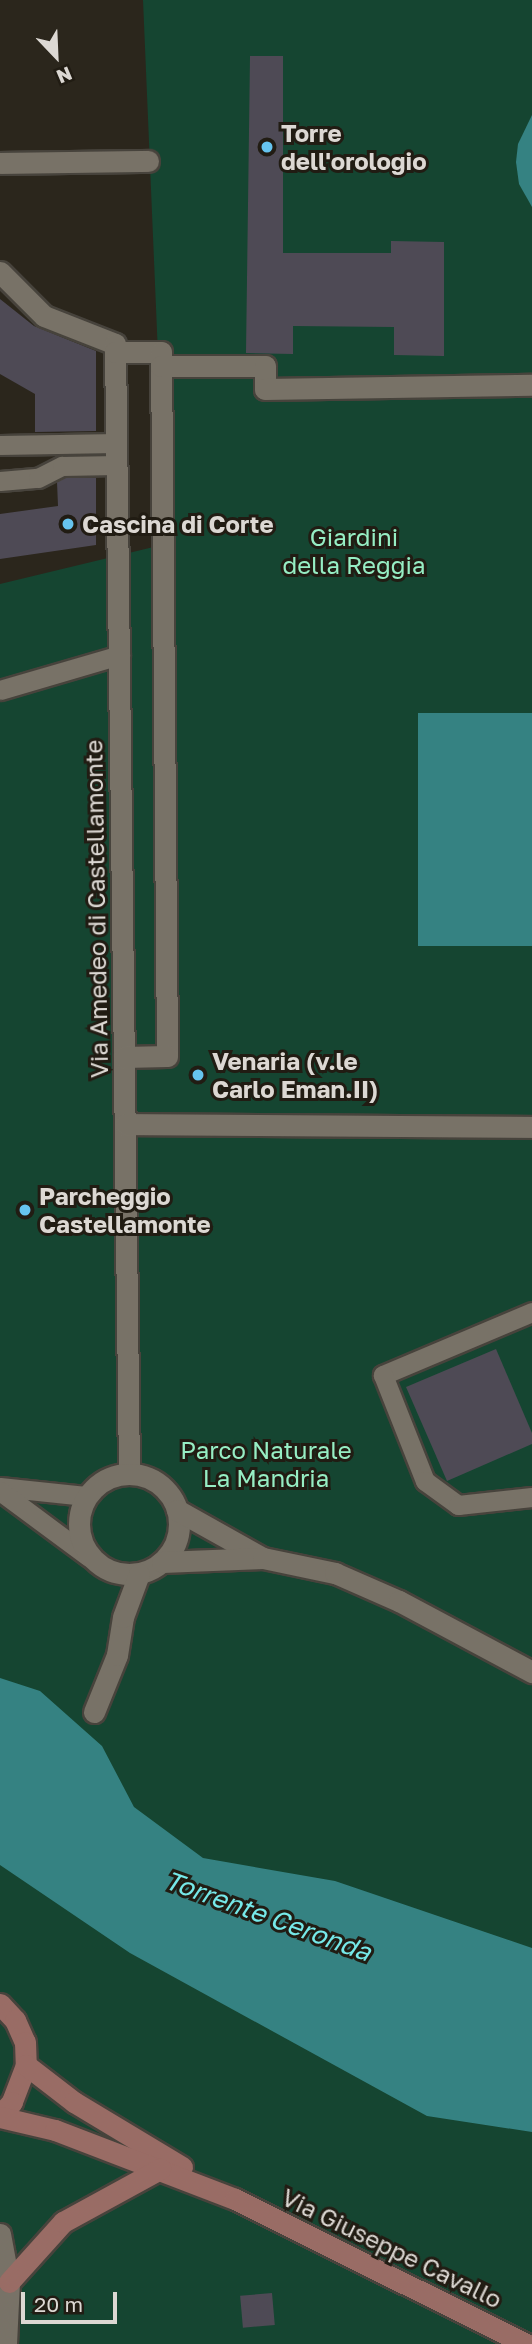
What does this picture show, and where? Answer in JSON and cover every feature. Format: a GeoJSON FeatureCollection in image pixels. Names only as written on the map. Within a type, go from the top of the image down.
{"type":"FeatureCollection","features":[{"type":"Feature","properties":{"kind":"street"},"geometry":{"type":"LineString","coordinates":[[0,163],[148,161]]}},
{"type":"Feature","properties":{"kind":"street"},"geometry":{"type":"LineString","coordinates":[[0,272],[44,316],[115,348],[161,352],[167,1056],[124,1057]]}},
{"type":"Feature","properties":{"kind":"street","name":"Via Amedeo di Castellamonte"},"geometry":{"type":"LineString","coordinates":[[115,348],[129,1473]]}},
{"type":"Feature","properties":{"kind":"street"},"geometry":{"type":"LineString","coordinates":[[161,366],[265,366],[265,389],[532,385]]}},
{"type":"Feature","properties":{"kind":"street"},"geometry":{"type":"LineString","coordinates":[[126,1124],[532,1127]]}},
{"type":"Feature","properties":{"kind":"street"},"geometry":{"type":"LineString","coordinates":[[263,1558],[177,1510],[160,1484],[129,1473],[104,1480],[86,1496],[78,1527],[89,1557],[109,1571],[139,1574],[162,1562],[263,1558],[335,1573],[399,1601],[528,1666]]}},
{"type":"Feature","properties":{"kind":"street"},"geometry":{"type":"LineString","coordinates":[[162,1562],[177,1538],[177,1510]]}},
{"type":"Feature","properties":{"kind":"street"},"geometry":{"type":"LineString","coordinates":[[109,1571],[123,1617]]}},
{"type":"Feature","properties":{"kind":"street"},"geometry":{"type":"LineString","coordinates":[[94,1712],[117,1656],[123,1617],[139,1574]]}},
{"type":"Feature","properties":{"kind":"street"},"geometry":{"type":"LineString","coordinates":[[0,2004],[20,2031],[26,2065],[22,2085],[0,2116]]}},
{"type":"Feature","properties":{"kind":"street","name":"Via Giuseppe Cavallo"},"geometry":{"type":"LineString","coordinates":[[26,2065],[74,2102],[235,2199],[526,2344]]}},
{"type":"Feature","properties":{"kind":"street","name":"Via Giuseppe Cavallo"},"geometry":{"type":"LineString","coordinates":[[0,2116],[55,2130],[235,2199]]}},
{"type":"Feature","properties":{"kind":"street"},"geometry":{"type":"LineString","coordinates":[[9,2282],[63,2222],[160,2169]]}},
{"type":"Feature","properties":{"kind":"street"},"geometry":{"type":"LineString","coordinates":[[0,2234],[9,2282],[5,2344]]}},
{"type":"Feature","properties":{"kind":"street"},"geometry":{"type":"LineString","coordinates":[[0,2330],[5,2344]]}},
{"type":"Feature","properties":{"kind":"lane"},"geometry":{"type":"LineString","coordinates":[[0,445],[117,443]]}},
{"type":"Feature","properties":{"kind":"lane"},"geometry":{"type":"LineString","coordinates":[[0,481],[38,478],[62,466],[117,465]]}},
{"type":"Feature","properties":{"kind":"lane"},"geometry":{"type":"LineString","coordinates":[[0,690],[120,655]]}},
{"type":"Feature","properties":{"kind":"lane"},"geometry":{"type":"LineString","coordinates":[[532,1312],[383,1375],[425,1481],[458,1505],[532,1497]]}},
{"type":"Feature","properties":{"kind":"lane"},"geometry":{"type":"LineString","coordinates":[[0,1489],[86,1496]]}},
{"type":"Feature","properties":{"kind":"lane"},"geometry":{"type":"LineString","coordinates":[[0,1489],[89,1557]]}},
{"type":"Feature","properties":{"kind":"green space","name":"Parco Naturale La Mandria"},"geometry":{"type":"Polygon","coordinates":[[[143,0],[532,0],[532,2344],[0,2344],[0,584],[166,544],[143,0]]]}},
{"type":"Feature","properties":{"kind":"water"},"geometry":{"type":"Polygon","coordinates":[[[532,115],[532,207],[519,184],[516,162],[518,144],[532,115]]]}},
{"type":"Feature","properties":{"kind":"water"},"geometry":{"type":"Polygon","coordinates":[[[418,713],[532,713],[532,946],[418,946],[418,713]]]}},
{"type":"Feature","properties":{"kind":"water","name":"Torrente Ceronda"},"geometry":{"type":"Polygon","coordinates":[[[0,1678],[40,1691],[102,1746],[134,1807],[203,1858],[335,1881],[532,1948],[532,2132],[427,2116],[130,1953],[0,1865],[0,1678]]]}},
{"type":"Feature","properties":{"kind":"building"},"geometry":{"type":"Polygon","coordinates":[[[250,56],[283,56],[283,253],[391,253],[391,241],[444,242],[444,356],[394,355],[394,327],[293,326],[293,354],[246,353],[250,56]]]}},
{"type":"Feature","properties":{"kind":"building"},"geometry":{"type":"Polygon","coordinates":[[[0,299],[34,326],[96,351],[96,431],[35,432],[35,394],[0,374],[0,299]]]}},
{"type":"Feature","properties":{"kind":"building"},"geometry":{"type":"Polygon","coordinates":[[[65,478],[96,478],[96,545],[0,559],[0,514],[58,506],[57,482],[65,478]]]}},
{"type":"Feature","properties":{"kind":"building"},"geometry":{"type":"Polygon","coordinates":[[[496,1349],[532,1433],[532,1444],[447,1481],[406,1387],[496,1349]]]}},
{"type":"Feature","properties":{"kind":"building"},"geometry":{"type":"Polygon","coordinates":[[[272,2293],[275,2325],[243,2328],[240,2296],[272,2293]]]}},
{"type":"Feature","properties":{"kind":"place","name":"Torre dell'orologio"},"geometry":{"type":"Point","coordinates":[267,147]}},
{"type":"Feature","properties":{"kind":"place","name":"Cascina di Corte"},"geometry":{"type":"Point","coordinates":[68,524]}},
{"type":"Feature","properties":{"kind":"place","name":"Venaria (v.le Carlo Eman.II)"},"geometry":{"type":"Point","coordinates":[198,1075]}},
{"type":"Feature","properties":{"kind":"place","name":"Parcheggio Castellamonte"},"geometry":{"type":"Point","coordinates":[25,1210]}},
{"type":"Feature","properties":{"kind":"park label","name":"Giardini della Reggia"},"geometry":{"type":"Point","coordinates":[354,551]}}]}
